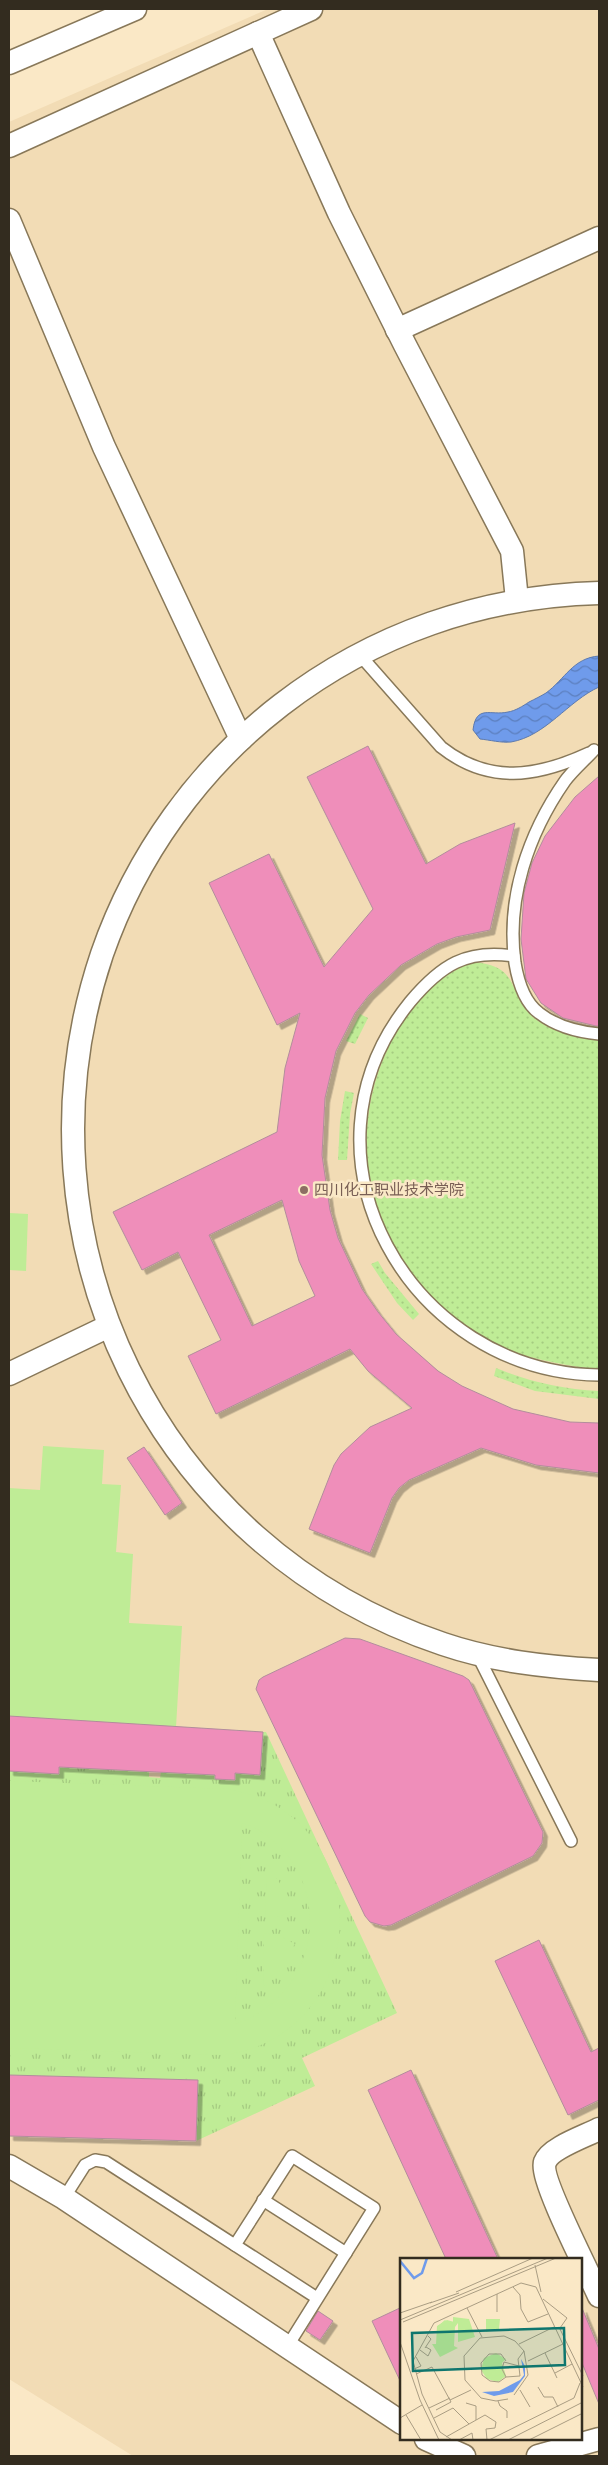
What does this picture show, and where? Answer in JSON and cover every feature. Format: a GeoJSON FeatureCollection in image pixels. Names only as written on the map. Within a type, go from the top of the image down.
{"type":"FeatureCollection","features":[{"type":"Feature","properties":{"kind":"street"},"geometry":{"type":"LineString","coordinates":[[9,62],[134,9]]}},
{"type":"Feature","properties":{"kind":"street"},"geometry":{"type":"LineString","coordinates":[[9,146],[311,9]]}},
{"type":"Feature","properties":{"kind":"street"},"geometry":{"type":"LineString","coordinates":[[258,33],[339,213],[397,330],[512,551],[517,600]]}},
{"type":"Feature","properties":{"kind":"street"},"geometry":{"type":"LineString","coordinates":[[9,220],[104,446],[241,739]]}},
{"type":"Feature","properties":{"kind":"street"},"geometry":{"type":"LineString","coordinates":[[397,330],[599,238]]}},
{"type":"Feature","properties":{"kind":"street"},"geometry":{"type":"LineString","coordinates":[[599,593],[517,600],[440,620],[403,633],[359,654],[299,691],[241,739],[210,770],[162,833],[141,867],[107,939],[85,1015],[74,1094],[74,1174],[86,1252],[109,1326],[134,1383],[165,1434],[188,1466],[242,1524],[280,1557],[337,1596],[408,1631],[477,1653],[522,1663],[599,1670]]}},
{"type":"Feature","properties":{"kind":"street"},"geometry":{"type":"LineString","coordinates":[[9,1374],[109,1326]]}},
{"type":"Feature","properties":{"kind":"street"},"geometry":{"type":"LineString","coordinates":[[582,2258],[550,2189],[544,2169],[545,2162],[555,2150],[599,2129]]}},
{"type":"Feature","properties":{"kind":"street"},"geometry":{"type":"LineString","coordinates":[[9,2166],[64,2198],[287,2347],[396,2413]]}},
{"type":"Feature","properties":{"kind":"street"},"geometry":{"type":"LineString","coordinates":[[583,2261],[599,2296]]}},
{"type":"Feature","properties":{"kind":"street"},"geometry":{"type":"LineString","coordinates":[[538,2456],[589,2439]]}},
{"type":"Feature","properties":{"kind":"street"},"geometry":{"type":"LineString","coordinates":[[439,2441],[464,2456]]}},
{"type":"Feature","properties":{"kind":"lane"},"geometry":{"type":"LineString","coordinates":[[359,654],[441,747],[456,759],[475,768],[516,773],[570,761],[597,749]]}},
{"type":"Feature","properties":{"kind":"lane"},"geometry":{"type":"LineString","coordinates":[[597,749],[566,780],[551,804],[524,864],[512,910],[514,956],[517,976],[524,995],[537,1012],[571,1030],[599,1034]]}},
{"type":"Feature","properties":{"kind":"lane"},"geometry":{"type":"LineString","coordinates":[[514,956],[487,953],[474,955],[457,962],[435,976],[400,1015],[386,1038],[367,1087],[360,1133],[363,1180],[379,1232],[392,1255],[406,1277],[441,1316],[484,1346],[507,1357],[558,1372],[599,1376]]}},
{"type":"Feature","properties":{"kind":"lane"},"geometry":{"type":"LineString","coordinates":[[477,1653],[571,1841]]}},
{"type":"Feature","properties":{"kind":"lane"},"geometry":{"type":"LineString","coordinates":[[235,2245],[292,2156],[374,2208],[287,2347]]}},
{"type":"Feature","properties":{"kind":"lane"},"geometry":{"type":"LineString","coordinates":[[64,2198],[84,2165],[94,2160],[106,2162],[318,2298]]}},
{"type":"Feature","properties":{"kind":"lane"},"geometry":{"type":"LineString","coordinates":[[263,2200],[346,2253]]}},
{"type":"Feature","properties":{"kind":"shaded area","name":"四川化工职业技术学院"},"geometry":{"type":"Polygon","coordinates":[[[268,9],[599,9],[599,2456],[133,2456],[9,2379],[9,122],[268,9]]]}},
{"type":"Feature","properties":{"kind":"green space"},"geometry":{"type":"Polygon","coordinates":[[[474,962],[500,969],[507,975],[525,1008],[533,1017],[548,1027],[582,1038],[599,1040],[599,1370],[556,1363],[514,1352],[487,1340],[465,1326],[444,1309],[418,1282],[397,1253],[382,1221],[371,1188],[367,1153],[368,1118],[375,1083],[388,1048],[412,1008],[434,985],[446,976],[474,962]]]}},
{"type":"Feature","properties":{"kind":"green space"},"geometry":{"type":"Polygon","coordinates":[[[360,1014],[368,1018],[355,1044],[346,1041],[360,1014]]]}},
{"type":"Feature","properties":{"kind":"green space"},"geometry":{"type":"Polygon","coordinates":[[[345,1091],[354,1093],[350,1114],[347,1160],[338,1160],[340,1121],[345,1091]]]}},
{"type":"Feature","properties":{"kind":"green space"},"geometry":{"type":"Polygon","coordinates":[[[9,1213],[28,1214],[26,1271],[9,1270],[9,1213]]]}},
{"type":"Feature","properties":{"kind":"green space"},"geometry":{"type":"Polygon","coordinates":[[[378,1261],[385,1273],[419,1314],[413,1320],[397,1303],[371,1264],[378,1261]]]}},
{"type":"Feature","properties":{"kind":"green space"},"geometry":{"type":"Polygon","coordinates":[[[496,1368],[546,1384],[572,1389],[599,1391],[599,1399],[535,1391],[494,1376],[496,1368]]]}},
{"type":"Feature","properties":{"kind":"green space"},"geometry":{"type":"Polygon","coordinates":[[[43,1446],[104,1450],[102,1484],[121,1485],[116,1552],[133,1554],[129,1623],[182,1626],[176,1727],[9,1716],[9,1488],[40,1490],[43,1446]]]}},
{"type":"Feature","properties":{"kind":"green space"},"geometry":{"type":"Polygon","coordinates":[[[263,1732],[266,1732],[397,2013],[302,2058],[315,2086],[196,2141],[197,2080],[9,2075],[9,1771],[58,1774],[59,1767],[149,1772],[149,1777],[160,1778],[161,1772],[217,1758],[215,1779],[234,1780],[235,1773],[263,1732]]]}},
{"type":"Feature","properties":{"kind":"green space"},"geometry":{"type":"Polygon","coordinates":[[[9,1781],[229,1789],[261,1799],[284,1811],[291,1816],[319,1847],[335,1883],[340,1921],[334,1959],[319,1994],[295,2023],[263,2044],[222,2055],[9,2048],[9,1781]],[[242,1823],[235,2024],[260,2013],[280,1996],[295,1976],[305,1954],[310,1929],[309,1904],[302,1879],[288,1856],[279,1846],[267,1836],[242,1823]]]}},
{"type":"Feature","properties":{"kind":"green space"},"geometry":{"type":"Polygon","coordinates":[[[267,1863],[296,1909],[281,1916],[265,1917],[267,1863]]]}},
{"type":"Feature","properties":{"kind":"green space"},"geometry":{"type":"Polygon","coordinates":[[[264,1933],[280,1936],[295,1944],[263,1987],[264,1933]]]}},
{"type":"Feature","properties":{"kind":"water"},"geometry":{"type":"Polygon","coordinates":[[[599,656],[599,687],[588,693],[535,733],[511,742],[503,742],[480,739],[473,730],[477,717],[481,714],[513,711],[546,693],[582,661],[599,656]]]}},
{"type":"Feature","properties":{"kind":"building"},"geometry":{"type":"Polygon","coordinates":[[[368,746],[426,864],[460,844],[515,823],[490,930],[456,937],[437,944],[401,965],[369,995],[355,1013],[336,1051],[325,1098],[322,1155],[330,1210],[338,1238],[362,1289],[396,1334],[438,1371],[462,1386],[513,1409],[570,1422],[599,1423],[599,1473],[536,1465],[481,1448],[409,1480],[399,1488],[392,1498],[370,1553],[309,1529],[334,1465],[341,1454],[370,1427],[412,1408],[368,1371],[350,1349],[216,1414],[188,1356],[221,1340],[178,1252],[142,1270],[113,1212],[277,1132],[285,1068],[300,1013],[277,1025],[209,883],[269,854],[324,967],[373,909],[307,777],[368,746]],[[282,1200],[209,1235],[252,1326],[315,1296],[299,1261],[282,1200]]]}},
{"type":"Feature","properties":{"kind":"building"},"geometry":{"type":"Polygon","coordinates":[[[599,776],[599,1026],[596,1026],[563,1018],[541,1003],[526,979],[521,939],[524,893],[532,863],[545,836],[575,797],[599,776]]]}},
{"type":"Feature","properties":{"kind":"building"},"geometry":{"type":"Polygon","coordinates":[[[144,1447],[182,1503],[165,1515],[127,1458],[144,1447]]]}},
{"type":"Feature","properties":{"kind":"building"},"geometry":{"type":"Polygon","coordinates":[[[345,1638],[360,1639],[463,1676],[469,1680],[543,1832],[542,1843],[533,1856],[391,1925],[384,1926],[370,1922],[365,1916],[256,1689],[259,1680],[263,1677],[345,1638]]]}},
{"type":"Feature","properties":{"kind":"building"},"geometry":{"type":"Polygon","coordinates":[[[9,1716],[263,1732],[260,1775],[235,1773],[235,1780],[215,1779],[215,1775],[59,1767],[59,1774],[9,1771],[9,1716]]]}},
{"type":"Feature","properties":{"kind":"building"},"geometry":{"type":"Polygon","coordinates":[[[539,1940],[591,2052],[599,2048],[599,2100],[568,2115],[495,1961],[539,1940]]]}},
{"type":"Feature","properties":{"kind":"building"},"geometry":{"type":"Polygon","coordinates":[[[411,2070],[498,2258],[446,2258],[368,2090],[411,2070]]]}},
{"type":"Feature","properties":{"kind":"building"},"geometry":{"type":"Polygon","coordinates":[[[9,2075],[198,2080],[196,2141],[9,2136],[9,2075]]]}},
{"type":"Feature","properties":{"kind":"building"},"geometry":{"type":"Polygon","coordinates":[[[400,2308],[400,2381],[372,2321],[400,2308]]]}},
{"type":"Feature","properties":{"kind":"building"},"geometry":{"type":"Polygon","coordinates":[[[583,2310],[599,2349],[599,2404],[583,2365],[583,2310]]]}},
{"type":"Feature","properties":{"kind":"building"},"geometry":{"type":"Polygon","coordinates":[[[318,2311],[333,2321],[320,2340],[306,2331],[318,2311]]]}},
{"type":"Feature","properties":{"kind":"place","name":"四川化工职业技术学院"},"geometry":{"type":"Point","coordinates":[304,1190]}}]}
